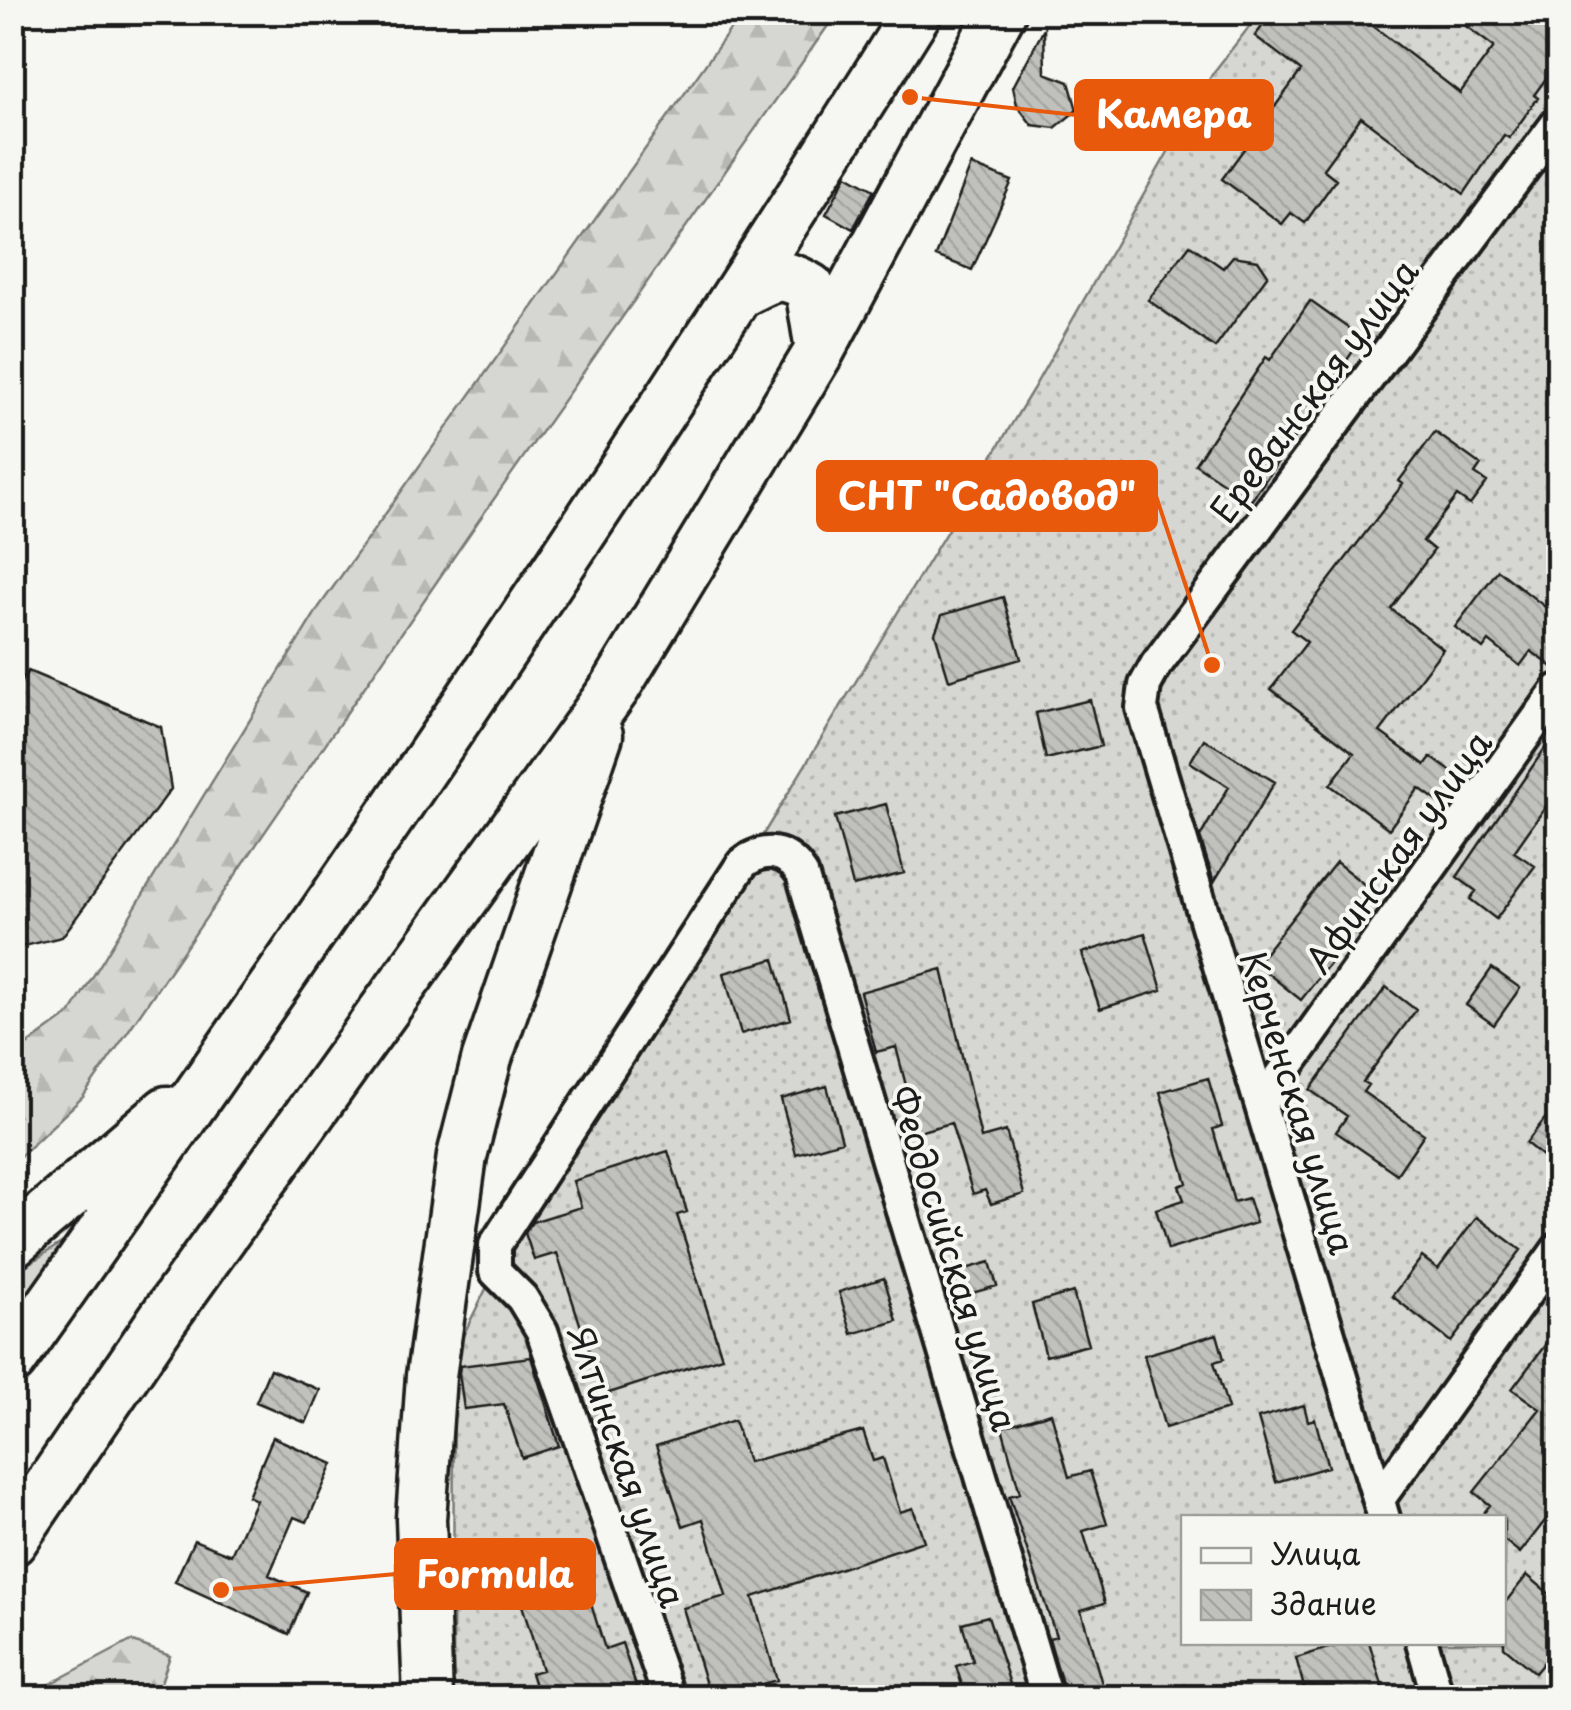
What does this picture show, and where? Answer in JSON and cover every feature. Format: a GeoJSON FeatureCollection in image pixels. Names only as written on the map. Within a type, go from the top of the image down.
{"type":"FeatureCollection","features":[{"type":"Feature","properties":{"kind":"main road"},"geometry":{"type":"LineString","coordinates":[[12,1360],[446,740],[742,292],[917,12]]}},
{"type":"Feature","properties":{"kind":"main road"},"geometry":{"type":"LineString","coordinates":[[12,1542],[162,1320],[614,688],[820,350],[1001,12]]}},
{"type":"Feature","properties":{"kind":"main road"},"geometry":{"type":"LineString","coordinates":[[742,292],[769,278],[790,275],[810,288],[820,350]]}},
{"type":"Feature","properties":{"kind":"main road"},"geometry":{"type":"LineString","coordinates":[[428,1698],[421,1518],[444,1268],[462,1156],[487,1058],[614,688]]}},
{"type":"Feature","properties":{"kind":"main road"},"geometry":{"type":"LineString","coordinates":[[12,1243],[222,1063]]}},
{"type":"Feature","properties":{"kind":"street","name":"Ереванская улица"},"geometry":{"type":"LineString","coordinates":[[1142,708],[1145,686],[1156,665],[1558,122]]}},
{"type":"Feature","properties":{"kind":"street","name":"Афинская улица"},"geometry":{"type":"LineString","coordinates":[[1261,1104],[1558,690]]}},
{"type":"Feature","properties":{"kind":"street","name":"Керченская улица"},"geometry":{"type":"LineString","coordinates":[[1142,708],[1382,1508]]}},
{"type":"Feature","properties":{"kind":"street","name":"Феодосийская улица"},"geometry":{"type":"LineString","coordinates":[[495,1272],[496,1245],[742,864],[763,852],[786,856],[802,874],[1046,1698]]}},
{"type":"Feature","properties":{"kind":"street"},"geometry":{"type":"LineString","coordinates":[[1382,1508],[1558,1249]]}},
{"type":"Feature","properties":{"kind":"street"},"geometry":{"type":"LineString","coordinates":[[444,1268],[495,1272]]}},
{"type":"Feature","properties":{"kind":"street","name":"Ялтинская улица"},"geometry":{"type":"LineString","coordinates":[[495,1272],[522,1298],[542,1331],[670,1698]]}},
{"type":"Feature","properties":{"kind":"street"},"geometry":{"type":"LineString","coordinates":[[1423,1645],[1438,1698]]}},
{"type":"Feature","properties":{"kind":"green space"},"geometry":{"type":"Polygon","coordinates":[[[742,13],[837,13],[477,523],[83,1097],[13,1163],[13,1055],[70,1014],[319,607],[742,13]]]}},
{"type":"Feature","properties":{"kind":"green space"},"geometry":{"type":"Polygon","coordinates":[[[1260,13],[1558,13],[1558,1697],[453,1698],[454,1354],[510,1240],[698,942],[1033,389],[1213,73],[1260,13]]]}},
{"type":"Feature","properties":{"kind":"green space"},"geometry":{"type":"Polygon","coordinates":[[[66,1240],[13,1313],[13,1274],[66,1240]]]}},
{"type":"Feature","properties":{"kind":"green space"},"geometry":{"type":"Polygon","coordinates":[[[131,1641],[170,1656],[156,1697],[25,1697],[131,1641]]]}},
{"type":"Feature","properties":{"kind":"building"},"geometry":{"type":"Polygon","coordinates":[[[1273,12],[1355,12],[1460,93],[1494,47],[1447,12],[1549,12],[1558,20],[1558,62],[1534,95],[1538,98],[1509,138],[1504,135],[1464,194],[1361,117],[1323,169],[1336,179],[1305,223],[1291,213],[1282,224],[1222,179],[1301,71],[1255,36],[1273,12]]]}},
{"type":"Feature","properties":{"kind":"building"},"geometry":{"type":"Polygon","coordinates":[[[1044,29],[1045,73],[1069,82],[1077,110],[1055,128],[1032,125],[1017,105],[1013,87],[1044,29]]]}},
{"type":"Feature","properties":{"kind":"building"},"geometry":{"type":"Polygon","coordinates":[[[971,165],[1012,181],[972,270],[936,256],[971,165]]]}},
{"type":"Feature","properties":{"kind":"building"},"geometry":{"type":"Polygon","coordinates":[[[847,175],[874,190],[853,229],[826,214],[847,175]]]}},
{"type":"Feature","properties":{"kind":"building"},"geometry":{"type":"Polygon","coordinates":[[[1190,245],[1223,268],[1233,256],[1258,260],[1268,275],[1215,348],[1148,300],[1190,245]]]}},
{"type":"Feature","properties":{"kind":"building"},"geometry":{"type":"Polygon","coordinates":[[[1310,301],[1362,338],[1251,501],[1195,464],[1266,357],[1270,360],[1310,301]]]}},
{"type":"Feature","properties":{"kind":"building"},"geometry":{"type":"Polygon","coordinates":[[[1435,432],[1481,465],[1475,474],[1487,482],[1470,505],[1457,496],[1423,541],[1434,550],[1391,609],[1443,649],[1380,732],[1425,765],[1431,757],[1463,780],[1444,806],[1419,788],[1389,829],[1330,785],[1354,753],[1271,689],[1307,642],[1291,630],[1403,484],[1399,481],[1435,432]]]}},
{"type":"Feature","properties":{"kind":"building"},"geometry":{"type":"Polygon","coordinates":[[[1498,570],[1558,617],[1558,671],[1531,651],[1520,666],[1489,641],[1483,649],[1455,627],[1498,570]]]}},
{"type":"Feature","properties":{"kind":"building"},"geometry":{"type":"Polygon","coordinates":[[[1003,597],[1021,659],[949,680],[935,633],[942,615],[1003,597]]]}},
{"type":"Feature","properties":{"kind":"building"},"geometry":{"type":"Polygon","coordinates":[[[28,671],[161,727],[171,789],[62,937],[12,949],[12,695],[28,671]]]}},
{"type":"Feature","properties":{"kind":"building"},"geometry":{"type":"Polygon","coordinates":[[[1090,700],[1101,746],[1046,759],[1036,713],[1090,700]]]}},
{"type":"Feature","properties":{"kind":"building"},"geometry":{"type":"Polygon","coordinates":[[[1558,729],[1558,789],[1514,852],[1535,866],[1496,919],[1470,899],[1476,891],[1457,877],[1558,729]]]}},
{"type":"Feature","properties":{"kind":"building"},"geometry":{"type":"Polygon","coordinates":[[[1204,739],[1275,782],[1214,882],[1200,837],[1229,787],[1190,762],[1204,739]]]}},
{"type":"Feature","properties":{"kind":"building"},"geometry":{"type":"Polygon","coordinates":[[[886,804],[904,873],[853,886],[835,817],[886,804]]]}},
{"type":"Feature","properties":{"kind":"building"},"geometry":{"type":"Polygon","coordinates":[[[1336,862],[1370,889],[1326,945],[1337,954],[1301,1000],[1256,964],[1336,862]]]}},
{"type":"Feature","properties":{"kind":"building"},"geometry":{"type":"Polygon","coordinates":[[[1145,933],[1162,990],[1100,1009],[1082,953],[1145,933]]]}},
{"type":"Feature","properties":{"kind":"building"},"geometry":{"type":"Polygon","coordinates":[[[774,959],[791,1019],[741,1034],[724,973],[774,959]]]}},
{"type":"Feature","properties":{"kind":"building"},"geometry":{"type":"Polygon","coordinates":[[[1492,968],[1520,988],[1494,1025],[1466,1005],[1492,968]]]}},
{"type":"Feature","properties":{"kind":"building"},"geometry":{"type":"Polygon","coordinates":[[[942,969],[981,1138],[1006,1131],[1024,1194],[991,1204],[985,1190],[973,1194],[951,1123],[918,1132],[896,1047],[876,1052],[860,992],[942,969]]]}},
{"type":"Feature","properties":{"kind":"building"},"geometry":{"type":"Polygon","coordinates":[[[1386,987],[1416,1010],[1363,1082],[1368,1085],[1363,1092],[1424,1134],[1397,1174],[1336,1132],[1347,1116],[1310,1090],[1386,987]]]}},
{"type":"Feature","properties":{"kind":"building"},"geometry":{"type":"Polygon","coordinates":[[[1208,1078],[1222,1126],[1213,1129],[1234,1202],[1248,1198],[1256,1223],[1168,1250],[1156,1209],[1184,1200],[1179,1186],[1187,1183],[1160,1092],[1208,1078]]]}},
{"type":"Feature","properties":{"kind":"building"},"geometry":{"type":"Polygon","coordinates":[[[827,1086],[842,1141],[796,1154],[781,1099],[827,1086]]]}},
{"type":"Feature","properties":{"kind":"building"},"geometry":{"type":"Polygon","coordinates":[[[1558,1102],[1558,1169],[1526,1143],[1558,1102]]]}},
{"type":"Feature","properties":{"kind":"building"},"geometry":{"type":"Polygon","coordinates":[[[668,1151],[687,1212],[677,1215],[722,1357],[603,1395],[557,1253],[534,1260],[525,1233],[532,1222],[581,1207],[573,1181],[668,1151]]]}},
{"type":"Feature","properties":{"kind":"building"},"geometry":{"type":"Polygon","coordinates":[[[1477,1217],[1521,1250],[1451,1342],[1392,1296],[1422,1257],[1438,1269],[1477,1217]]]}},
{"type":"Feature","properties":{"kind":"building"},"geometry":{"type":"Polygon","coordinates":[[[990,1262],[997,1286],[948,1300],[941,1276],[990,1262]]]}},
{"type":"Feature","properties":{"kind":"building"},"geometry":{"type":"Polygon","coordinates":[[[884,1278],[897,1321],[852,1334],[839,1292],[884,1278]]]}},
{"type":"Feature","properties":{"kind":"building"},"geometry":{"type":"Polygon","coordinates":[[[1073,1292],[1088,1345],[1046,1356],[1032,1304],[1073,1292]]]}},
{"type":"Feature","properties":{"kind":"building"},"geometry":{"type":"Polygon","coordinates":[[[1558,1328],[1558,1504],[1520,1553],[1506,1542],[1506,1515],[1482,1515],[1490,1505],[1474,1492],[1540,1409],[1512,1389],[1558,1328]]]}},
{"type":"Feature","properties":{"kind":"building"},"geometry":{"type":"Polygon","coordinates":[[[1217,1334],[1224,1359],[1214,1362],[1228,1409],[1165,1428],[1144,1355],[1217,1334]]]}},
{"type":"Feature","properties":{"kind":"building"},"geometry":{"type":"Polygon","coordinates":[[[531,1357],[559,1446],[522,1458],[504,1404],[464,1409],[459,1373],[460,1366],[531,1357]]]}},
{"type":"Feature","properties":{"kind":"building"},"geometry":{"type":"Polygon","coordinates":[[[270,1369],[320,1390],[306,1423],[256,1402],[270,1369]]]}},
{"type":"Feature","properties":{"kind":"building"},"geometry":{"type":"Polygon","coordinates":[[[1304,1405],[1308,1421],[1315,1419],[1328,1467],[1276,1482],[1258,1418],[1304,1405]]]}},
{"type":"Feature","properties":{"kind":"building"},"geometry":{"type":"Polygon","coordinates":[[[1051,1413],[1069,1477],[1090,1471],[1107,1524],[1083,1531],[1105,1603],[1081,1610],[1102,1684],[1065,1694],[1049,1638],[1056,1636],[1009,1496],[1020,1493],[1002,1427],[1051,1413]]]}},
{"type":"Feature","properties":{"kind":"building"},"geometry":{"type":"Polygon","coordinates":[[[734,1420],[748,1462],[863,1431],[873,1461],[883,1458],[900,1512],[913,1508],[924,1541],[753,1597],[777,1680],[710,1698],[683,1608],[726,1596],[703,1519],[683,1526],[656,1446],[734,1420]]]}},
{"type":"Feature","properties":{"kind":"building"},"geometry":{"type":"Polygon","coordinates":[[[273,1437],[333,1464],[307,1522],[294,1517],[269,1575],[307,1592],[289,1634],[175,1582],[194,1540],[231,1555],[256,1500],[248,1496],[273,1437]]]}},
{"type":"Feature","properties":{"kind":"building"},"geometry":{"type":"Polygon","coordinates":[[[577,1559],[605,1649],[622,1643],[640,1698],[539,1698],[531,1673],[542,1670],[514,1579],[577,1559]]]}},
{"type":"Feature","properties":{"kind":"building"},"geometry":{"type":"Polygon","coordinates":[[[1527,1575],[1558,1601],[1558,1615],[1548,1628],[1558,1637],[1558,1645],[1535,1673],[1504,1647],[1506,1601],[1527,1575]]]}},
{"type":"Feature","properties":{"kind":"building"},"geometry":{"type":"Polygon","coordinates":[[[988,1616],[1011,1687],[966,1698],[956,1666],[973,1661],[962,1623],[988,1616]]]}},
{"type":"Feature","properties":{"kind":"building"},"geometry":{"type":"Polygon","coordinates":[[[1338,1645],[1370,1645],[1386,1698],[1307,1698],[1296,1658],[1338,1645]]]}},
{"type":"Feature","properties":{"kind":"place","name":"Камера"},"geometry":{"type":"Point","coordinates":[910,97]}},
{"type":"Feature","properties":{"kind":"place","name":"СНТ \"Садовод\""},"geometry":{"type":"Point","coordinates":[1212,665]}},
{"type":"Feature","properties":{"kind":"place","name":"Formula"},"geometry":{"type":"Point","coordinates":[221,1590]}}]}
